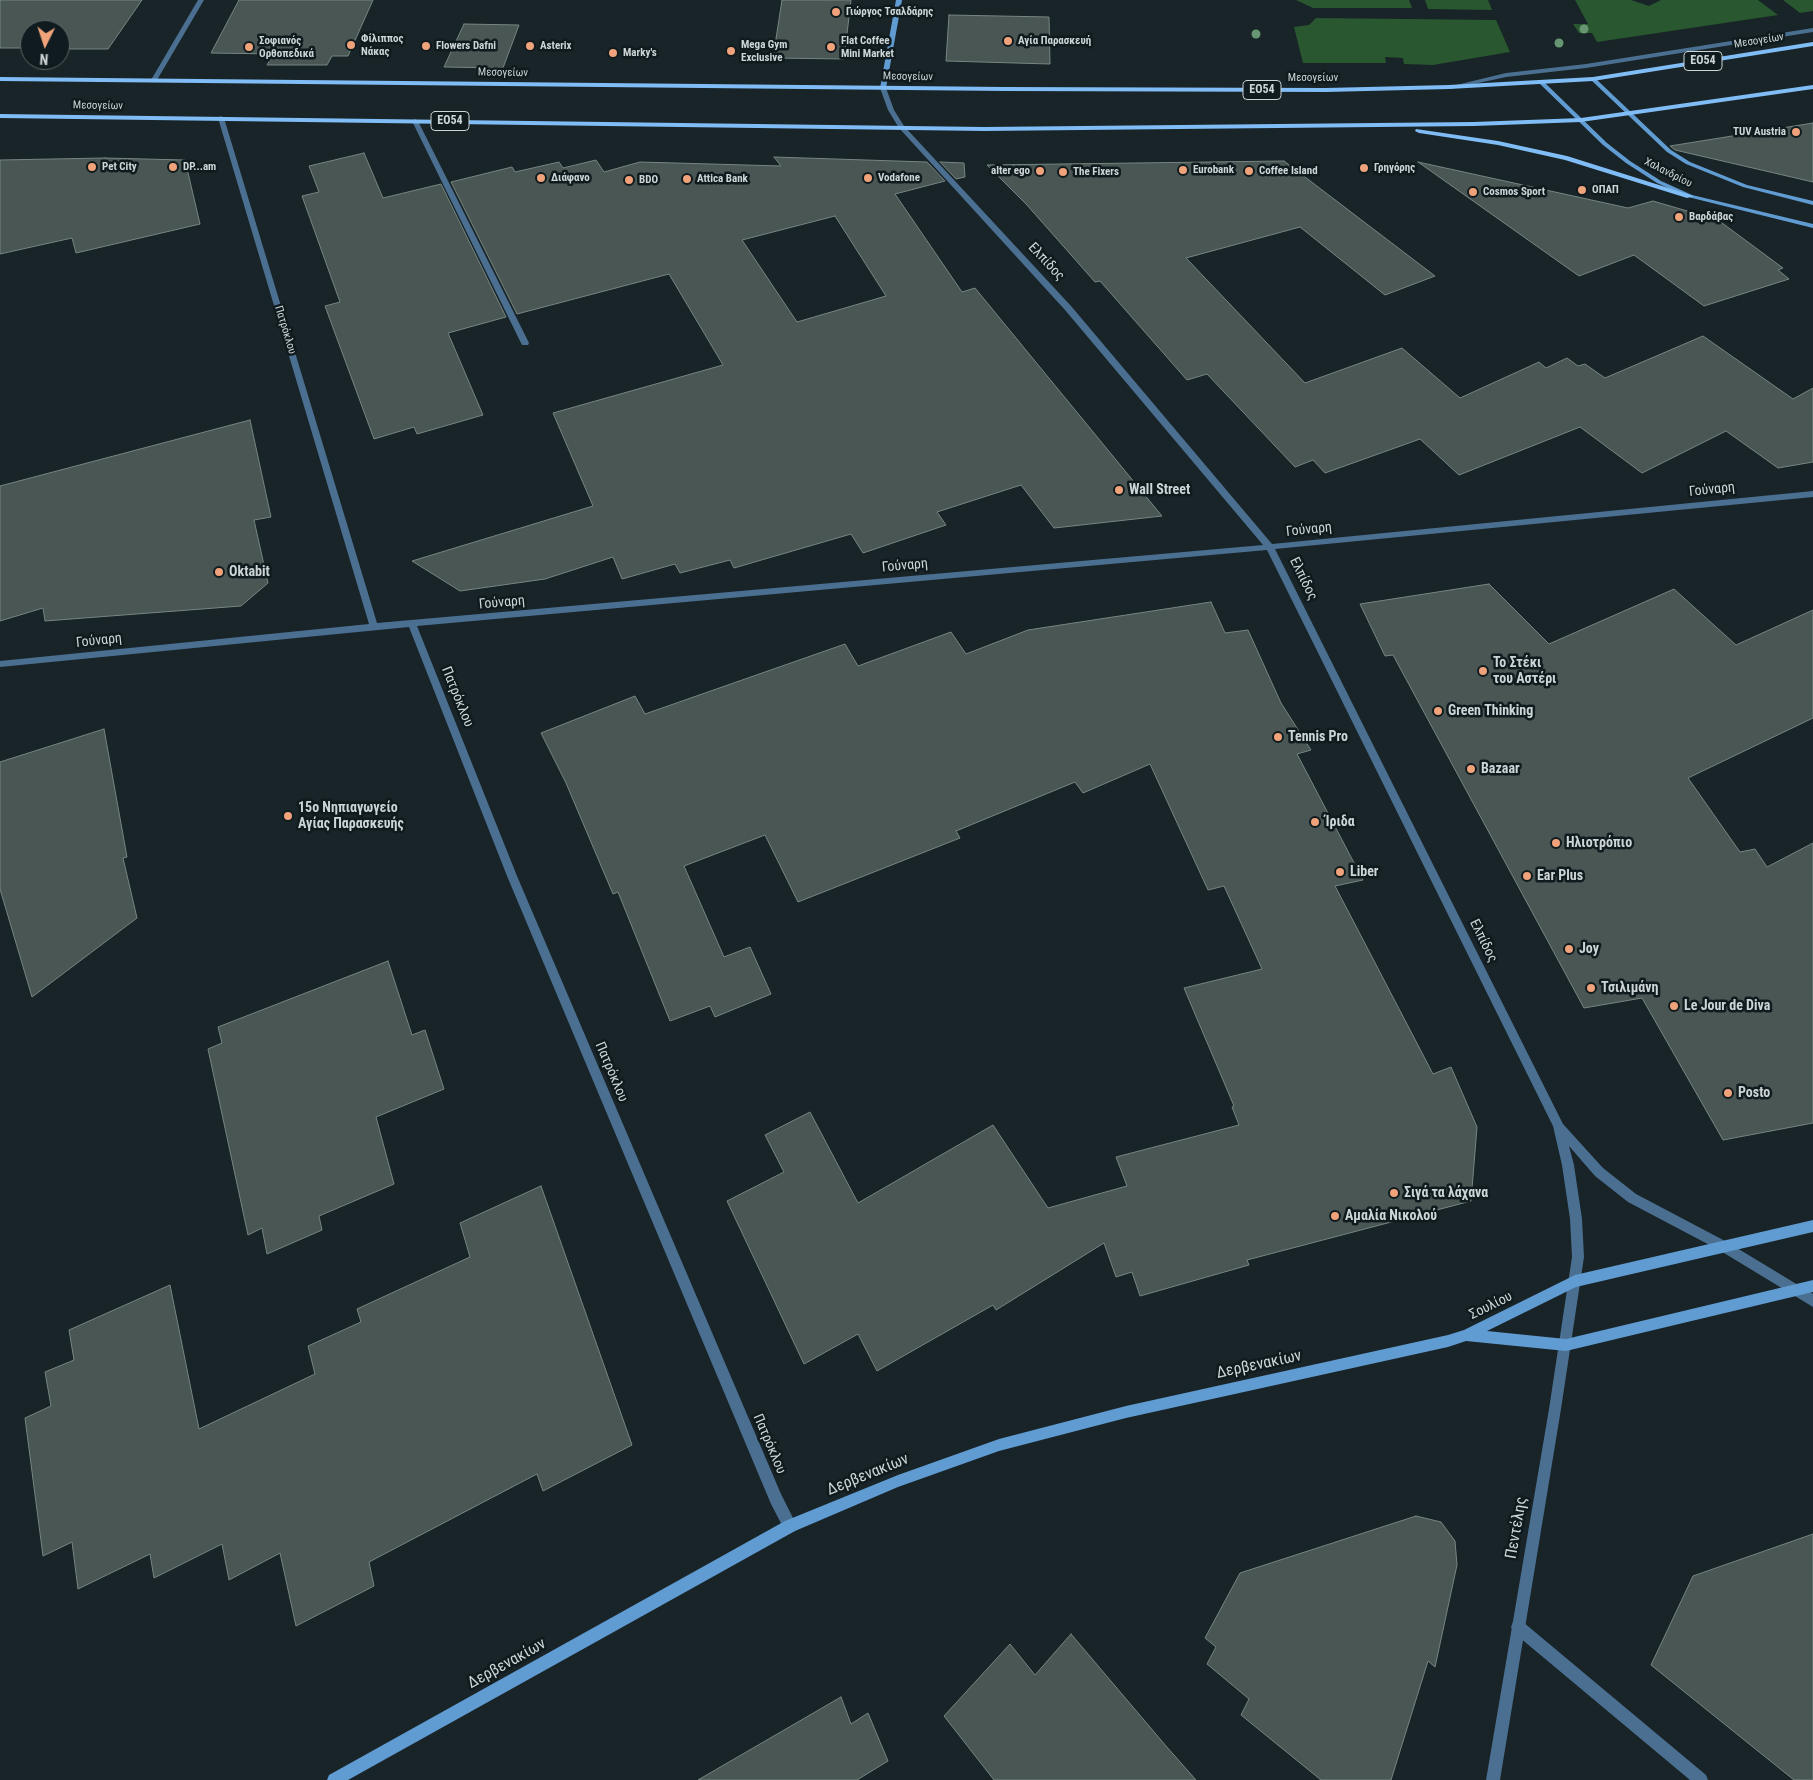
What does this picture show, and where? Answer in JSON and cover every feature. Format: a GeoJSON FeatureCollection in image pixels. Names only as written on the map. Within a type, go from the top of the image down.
{"type":"FeatureCollection","features":[{"type":"Feature","properties":{"kind":"main road","name":"Μεσογείων"},"geometry":{"type":"LineString","coordinates":[[0,79],[884,88],[1326,90],[1542,83],[1593,78],[1813,44]]}},
{"type":"Feature","properties":{"kind":"main road","name":"Μεσογείων"},"geometry":{"type":"LineString","coordinates":[[0,116],[984,129],[1474,124],[1581,120],[1813,87]]}},
{"type":"Feature","properties":{"kind":"main road"},"geometry":{"type":"LineString","coordinates":[[1377,124],[1542,152],[1690,196]]}},
{"type":"Feature","properties":{"kind":"street"},"geometry":{"type":"LineString","coordinates":[[154,80],[201,0]]}},
{"type":"Feature","properties":{"kind":"street"},"geometry":{"type":"LineString","coordinates":[[884,88],[899,0]]}},
{"type":"Feature","properties":{"kind":"street"},"geometry":{"type":"LineString","coordinates":[[1449,87],[1506,76],[1813,30]]}},
{"type":"Feature","properties":{"kind":"street","name":"Χαλανδρίου"},"geometry":{"type":"LineString","coordinates":[[1593,78],[1669,151],[1688,163],[1745,186],[1813,203]]}},
{"type":"Feature","properties":{"kind":"street","name":"Χαλανδρίου"},"geometry":{"type":"LineString","coordinates":[[1542,83],[1628,162],[1659,182],[1690,196],[1813,226]]}},
{"type":"Feature","properties":{"kind":"street","name":"Ελπίδος"},"geometry":{"type":"LineString","coordinates":[[884,88],[891,110],[901,127],[1068,308],[1270,547],[1558,1125],[1568,1165],[1576,1219],[1578,1257],[1575,1282]]}},
{"type":"Feature","properties":{"kind":"street","name":"Πατρόκλου"},"geometry":{"type":"LineString","coordinates":[[221,118],[374,627]]}},
{"type":"Feature","properties":{"kind":"street"},"geometry":{"type":"LineString","coordinates":[[415,121],[525,343]]}},
{"type":"Feature","properties":{"kind":"street","name":"Γούναρη"},"geometry":{"type":"LineString","coordinates":[[0,664],[374,627],[1270,547],[1813,494]]}},
{"type":"Feature","properties":{"kind":"street","name":"Πατρόκλου"},"geometry":{"type":"LineString","coordinates":[[412,625],[512,876],[776,1499],[790,1526]]}},
{"type":"Feature","properties":{"kind":"street","name":"Ελπίδος"},"geometry":{"type":"LineString","coordinates":[[1558,1125],[1599,1172],[1625,1193],[1649,1208],[1723,1246],[1813,1301]]}},
{"type":"Feature","properties":{"kind":"street","name":"Σουλίου"},"geometry":{"type":"LineString","coordinates":[[1466,1335],[1575,1282],[1813,1226]]}},
{"type":"Feature","properties":{"kind":"street","name":"Πεντέλης"},"geometry":{"type":"LineString","coordinates":[[1493,1780],[1575,1282]]}},
{"type":"Feature","properties":{"kind":"street","name":"Σουλίου"},"geometry":{"type":"LineString","coordinates":[[1466,1335],[1566,1344],[1813,1286]]}},
{"type":"Feature","properties":{"kind":"street","name":"Δερβενακίων"},"geometry":{"type":"LineString","coordinates":[[334,1780],[790,1526],[898,1480],[999,1445],[1126,1412],[1466,1335]]}},
{"type":"Feature","properties":{"kind":"street"},"geometry":{"type":"LineString","coordinates":[[1518,1627],[1701,1780]]}},
{"type":"Feature","properties":{"kind":"green space"},"geometry":{"type":"Polygon","coordinates":[[[1296,0],[1409,0],[1412,8],[1313,8],[1296,0]]]}},
{"type":"Feature","properties":{"kind":"green space"},"geometry":{"type":"Polygon","coordinates":[[[1425,0],[1488,0],[1492,10],[1428,9],[1425,0]]]}},
{"type":"Feature","properties":{"kind":"green space"},"geometry":{"type":"Polygon","coordinates":[[[1575,0],[1631,0],[1649,6],[1661,0],[1758,0],[1778,15],[1597,42],[1592,33],[1579,33],[1573,24],[1588,24],[1575,0]]]}},
{"type":"Feature","properties":{"kind":"green space"},"geometry":{"type":"Polygon","coordinates":[[[1783,0],[1813,0],[1813,11],[1800,13],[1783,0]]]}},
{"type":"Feature","properties":{"kind":"green space"},"geometry":{"type":"Polygon","coordinates":[[[1316,18],[1496,20],[1510,52],[1433,65],[1404,64],[1403,58],[1385,57],[1386,63],[1303,63],[1294,27],[1309,25],[1316,18]]]}},
{"type":"Feature","properties":{"kind":"building"},"geometry":{"type":"Polygon","coordinates":[[[0,0],[142,0],[108,49],[70,49],[70,20],[20,20],[20,48],[0,48],[0,0]]]}},
{"type":"Feature","properties":{"kind":"building"},"geometry":{"type":"Polygon","coordinates":[[[239,0],[373,0],[348,56],[332,56],[327,65],[267,65],[273,54],[211,53],[239,0]]]}},
{"type":"Feature","properties":{"kind":"building"},"geometry":{"type":"Polygon","coordinates":[[[782,0],[851,0],[844,59],[773,58],[782,0]]]}},
{"type":"Feature","properties":{"kind":"building","name":"Αγία Παρασκευή"},"geometry":{"type":"Polygon","coordinates":[[[949,15],[1049,17],[1050,64],[946,61],[949,15]]]}},
{"type":"Feature","properties":{"kind":"building"},"geometry":{"type":"Polygon","coordinates":[[[464,24],[519,25],[503,68],[444,67],[464,24]]]}},
{"type":"Feature","properties":{"kind":"building"},"geometry":{"type":"Polygon","coordinates":[[[1813,123],[1813,182],[1675,150],[1670,146],[1813,123]]]}},
{"type":"Feature","properties":{"kind":"building"},"geometry":{"type":"Polygon","coordinates":[[[364,153],[383,198],[441,184],[506,317],[448,333],[483,415],[417,434],[414,427],[374,439],[325,306],[340,302],[302,196],[319,192],[309,166],[364,153]]]}},
{"type":"Feature","properties":{"kind":"building"},"geometry":{"type":"Polygon","coordinates":[[[774,157],[927,162],[945,181],[895,194],[962,292],[975,288],[1162,516],[1054,528],[1021,485],[937,512],[946,525],[863,553],[851,534],[734,568],[730,560],[680,573],[675,564],[622,579],[613,557],[545,579],[460,591],[412,561],[593,506],[553,413],[723,365],[669,274],[517,314],[451,182],[512,167],[515,172],[559,162],[563,168],[596,160],[604,172],[640,162],[781,166],[774,157]],[[835,216],[742,240],[797,322],[886,296],[835,216]]]}},
{"type":"Feature","properties":{"kind":"building"},"geometry":{"type":"Polygon","coordinates":[[[105,158],[185,160],[200,224],[76,253],[72,238],[0,254],[0,160],[105,158]]]}},
{"type":"Feature","properties":{"kind":"building"},"geometry":{"type":"Polygon","coordinates":[[[1284,161],[1435,276],[1385,295],[1300,227],[1186,258],[1305,383],[1402,348],[1460,398],[1539,362],[1546,368],[1567,358],[1578,366],[1585,364],[1605,378],[1703,336],[1793,399],[1813,388],[1813,462],[1778,468],[1726,431],[1642,473],[1580,427],[1459,475],[1420,439],[1325,473],[1313,460],[1295,467],[1207,374],[1187,380],[1100,281],[1095,282],[1026,204],[987,165],[1284,161]]]}},
{"type":"Feature","properties":{"kind":"building"},"geometry":{"type":"Polygon","coordinates":[[[940,162],[964,163],[965,177],[956,179],[940,162]]]}},
{"type":"Feature","properties":{"kind":"building"},"geometry":{"type":"Polygon","coordinates":[[[1418,162],[1628,208],[1653,201],[1718,220],[1783,268],[1778,270],[1789,279],[1704,306],[1634,255],[1579,276],[1418,162]]]}},
{"type":"Feature","properties":{"kind":"building"},"geometry":{"type":"Polygon","coordinates":[[[250,420],[271,517],[254,520],[268,583],[241,606],[45,621],[43,608],[0,621],[0,486],[250,420]]]}},
{"type":"Feature","properties":{"kind":"building"},"geometry":{"type":"Polygon","coordinates":[[[1489,584],[1549,644],[1674,589],[1736,645],[1813,610],[1813,718],[1688,778],[1740,852],[1755,849],[1767,867],[1813,843],[1813,1123],[1723,1140],[1642,998],[1584,1008],[1393,655],[1385,656],[1360,604],[1489,584]]]}},
{"type":"Feature","properties":{"kind":"building"},"geometry":{"type":"Polygon","coordinates":[[[1211,602],[1225,633],[1248,630],[1281,703],[1311,750],[1297,754],[1363,880],[1335,886],[1433,1074],[1451,1067],[1477,1127],[1471,1201],[1247,1260],[1249,1265],[1140,1296],[1132,1272],[1116,1277],[1104,1243],[996,1310],[993,1305],[877,1371],[858,1334],[804,1364],[727,1201],[784,1172],[765,1135],[810,1112],[858,1203],[993,1125],[1048,1208],[1127,1186],[1116,1157],[1239,1125],[1232,1107],[1234,1106],[1184,988],[1262,969],[1224,886],[1208,890],[1150,764],[1083,793],[1075,782],[956,831],[960,838],[798,902],[765,835],[684,866],[724,957],[750,947],[771,994],[715,1017],[710,1006],[670,1021],[618,892],[613,894],[566,783],[541,733],[635,696],[645,714],[845,644],[858,666],[951,632],[966,654],[1028,630],[1211,602]]]}},
{"type":"Feature","properties":{"kind":"building"},"geometry":{"type":"Polygon","coordinates":[[[104,729],[127,857],[123,858],[137,918],[32,997],[0,889],[0,762],[104,729]]]}},
{"type":"Feature","properties":{"kind":"building"},"geometry":{"type":"Polygon","coordinates":[[[388,961],[412,1035],[425,1030],[444,1089],[376,1117],[394,1184],[319,1216],[322,1230],[267,1254],[262,1228],[248,1235],[208,1049],[222,1043],[218,1027],[388,961]]]}},
{"type":"Feature","properties":{"kind":"building"},"geometry":{"type":"Polygon","coordinates":[[[541,1186],[632,1445],[543,1491],[537,1474],[369,1562],[374,1586],[296,1626],[280,1553],[229,1580],[222,1544],[154,1578],[150,1554],[78,1589],[72,1542],[43,1556],[25,1418],[51,1406],[45,1372],[74,1360],[69,1330],[170,1285],[199,1429],[315,1374],[308,1346],[361,1322],[357,1309],[470,1257],[460,1223],[541,1186]]]}},
{"type":"Feature","properties":{"kind":"building"},"geometry":{"type":"Polygon","coordinates":[[[1416,1516],[1441,1522],[1455,1541],[1457,1565],[1435,1667],[1428,1661],[1391,1780],[1321,1780],[1241,1715],[1249,1699],[1207,1664],[1216,1647],[1205,1638],[1240,1573],[1416,1516]]]}},
{"type":"Feature","properties":{"kind":"building"},"geometry":{"type":"Polygon","coordinates":[[[1813,1534],[1813,1780],[1794,1780],[1651,1665],[1693,1576],[1813,1534]]]}},
{"type":"Feature","properties":{"kind":"building"},"geometry":{"type":"Polygon","coordinates":[[[1071,1634],[1196,1780],[994,1780],[944,1716],[1010,1644],[1035,1675],[1071,1634]]]}},
{"type":"Feature","properties":{"kind":"building"},"geometry":{"type":"Polygon","coordinates":[[[841,1697],[851,1724],[868,1713],[888,1761],[857,1780],[698,1780],[841,1697]]]}},
{"type":"Feature","properties":{"kind":"place","name":"Γιώργος Τσαλδάρης"},"geometry":{"type":"Point","coordinates":[836,12]}},
{"type":"Feature","properties":{"kind":"place","name":"Αγία Παρασκευή"},"geometry":{"type":"Point","coordinates":[1008,41]}},
{"type":"Feature","properties":{"kind":"place","name":"Φίλιππος Νάκας"},"geometry":{"type":"Point","coordinates":[351,45]}},
{"type":"Feature","properties":{"kind":"place","name":"Flowers Dafni"},"geometry":{"type":"Point","coordinates":[426,46]}},
{"type":"Feature","properties":{"kind":"place","name":"Asterix"},"geometry":{"type":"Point","coordinates":[530,46]}},
{"type":"Feature","properties":{"kind":"place","name":"Σοφιανός Ορθοπεδικά"},"geometry":{"type":"Point","coordinates":[249,47]}},
{"type":"Feature","properties":{"kind":"place","name":"Flat Coffee Mini Market"},"geometry":{"type":"Point","coordinates":[831,47]}},
{"type":"Feature","properties":{"kind":"place","name":"Mega Gym Exclusive"},"geometry":{"type":"Point","coordinates":[731,51]}},
{"type":"Feature","properties":{"kind":"place","name":"Marky's"},"geometry":{"type":"Point","coordinates":[613,53]}},
{"type":"Feature","properties":{"kind":"place","name":"TUV Austria"},"geometry":{"type":"Point","coordinates":[1796,132]}},
{"type":"Feature","properties":{"kind":"place","name":"Pet City"},"geometry":{"type":"Point","coordinates":[92,167]}},
{"type":"Feature","properties":{"kind":"place","name":"DP...am"},"geometry":{"type":"Point","coordinates":[173,167]}},
{"type":"Feature","properties":{"kind":"place","name":"Γρηγόρης"},"geometry":{"type":"Point","coordinates":[1364,168]}},
{"type":"Feature","properties":{"kind":"place","name":"Eurobank"},"geometry":{"type":"Point","coordinates":[1183,170]}},
{"type":"Feature","properties":{"kind":"place","name":"alter ego"},"geometry":{"type":"Point","coordinates":[1040,171]}},
{"type":"Feature","properties":{"kind":"place","name":"Coffee Island"},"geometry":{"type":"Point","coordinates":[1249,171]}},
{"type":"Feature","properties":{"kind":"place","name":"The Fixers"},"geometry":{"type":"Point","coordinates":[1063,172]}},
{"type":"Feature","properties":{"kind":"place","name":"Διάφανο"},"geometry":{"type":"Point","coordinates":[541,178]}},
{"type":"Feature","properties":{"kind":"place","name":"Vodafone"},"geometry":{"type":"Point","coordinates":[868,178]}},
{"type":"Feature","properties":{"kind":"place","name":"Attica Bank"},"geometry":{"type":"Point","coordinates":[687,179]}},
{"type":"Feature","properties":{"kind":"place","name":"BDO"},"geometry":{"type":"Point","coordinates":[629,180]}},
{"type":"Feature","properties":{"kind":"place","name":"ΟΠΑΠ"},"geometry":{"type":"Point","coordinates":[1582,190]}},
{"type":"Feature","properties":{"kind":"place","name":"Cosmos Sport"},"geometry":{"type":"Point","coordinates":[1473,192]}},
{"type":"Feature","properties":{"kind":"place","name":"Βαρδάβας"},"geometry":{"type":"Point","coordinates":[1679,217]}},
{"type":"Feature","properties":{"kind":"place","name":"Wall Street"},"geometry":{"type":"Point","coordinates":[1119,490]}},
{"type":"Feature","properties":{"kind":"place","name":"Oktabit"},"geometry":{"type":"Point","coordinates":[219,572]}},
{"type":"Feature","properties":{"kind":"place","name":"Το Στέκι του Αστέρι"},"geometry":{"type":"Point","coordinates":[1483,671]}},
{"type":"Feature","properties":{"kind":"place","name":"Green Thinking"},"geometry":{"type":"Point","coordinates":[1438,711]}},
{"type":"Feature","properties":{"kind":"place","name":"Tennis Pro"},"geometry":{"type":"Point","coordinates":[1278,737]}},
{"type":"Feature","properties":{"kind":"place","name":"Bazaar"},"geometry":{"type":"Point","coordinates":[1471,769]}},
{"type":"Feature","properties":{"kind":"place","name":"15ο Νηπιαγωγείο Αγίας Παρασκευής"},"geometry":{"type":"Point","coordinates":[288,816]}},
{"type":"Feature","properties":{"kind":"place","name":"Ίριδα"},"geometry":{"type":"Point","coordinates":[1315,822]}},
{"type":"Feature","properties":{"kind":"place","name":"Ηλιοτρόπιο"},"geometry":{"type":"Point","coordinates":[1556,843]}},
{"type":"Feature","properties":{"kind":"place","name":"Liber"},"geometry":{"type":"Point","coordinates":[1340,872]}},
{"type":"Feature","properties":{"kind":"place","name":"Ear Plus"},"geometry":{"type":"Point","coordinates":[1527,876]}},
{"type":"Feature","properties":{"kind":"place","name":"Joy"},"geometry":{"type":"Point","coordinates":[1569,949]}},
{"type":"Feature","properties":{"kind":"place","name":"Τσιλιμάνη"},"geometry":{"type":"Point","coordinates":[1591,988]}},
{"type":"Feature","properties":{"kind":"place","name":"Le Jour de Diva"},"geometry":{"type":"Point","coordinates":[1674,1006]}},
{"type":"Feature","properties":{"kind":"place","name":"Posto"},"geometry":{"type":"Point","coordinates":[1728,1093]}},
{"type":"Feature","properties":{"kind":"place","name":"Σιγά τα λάχανα"},"geometry":{"type":"Point","coordinates":[1394,1193]}},
{"type":"Feature","properties":{"kind":"place","name":"Αμαλία Νικολού"},"geometry":{"type":"Point","coordinates":[1335,1216]}}]}
